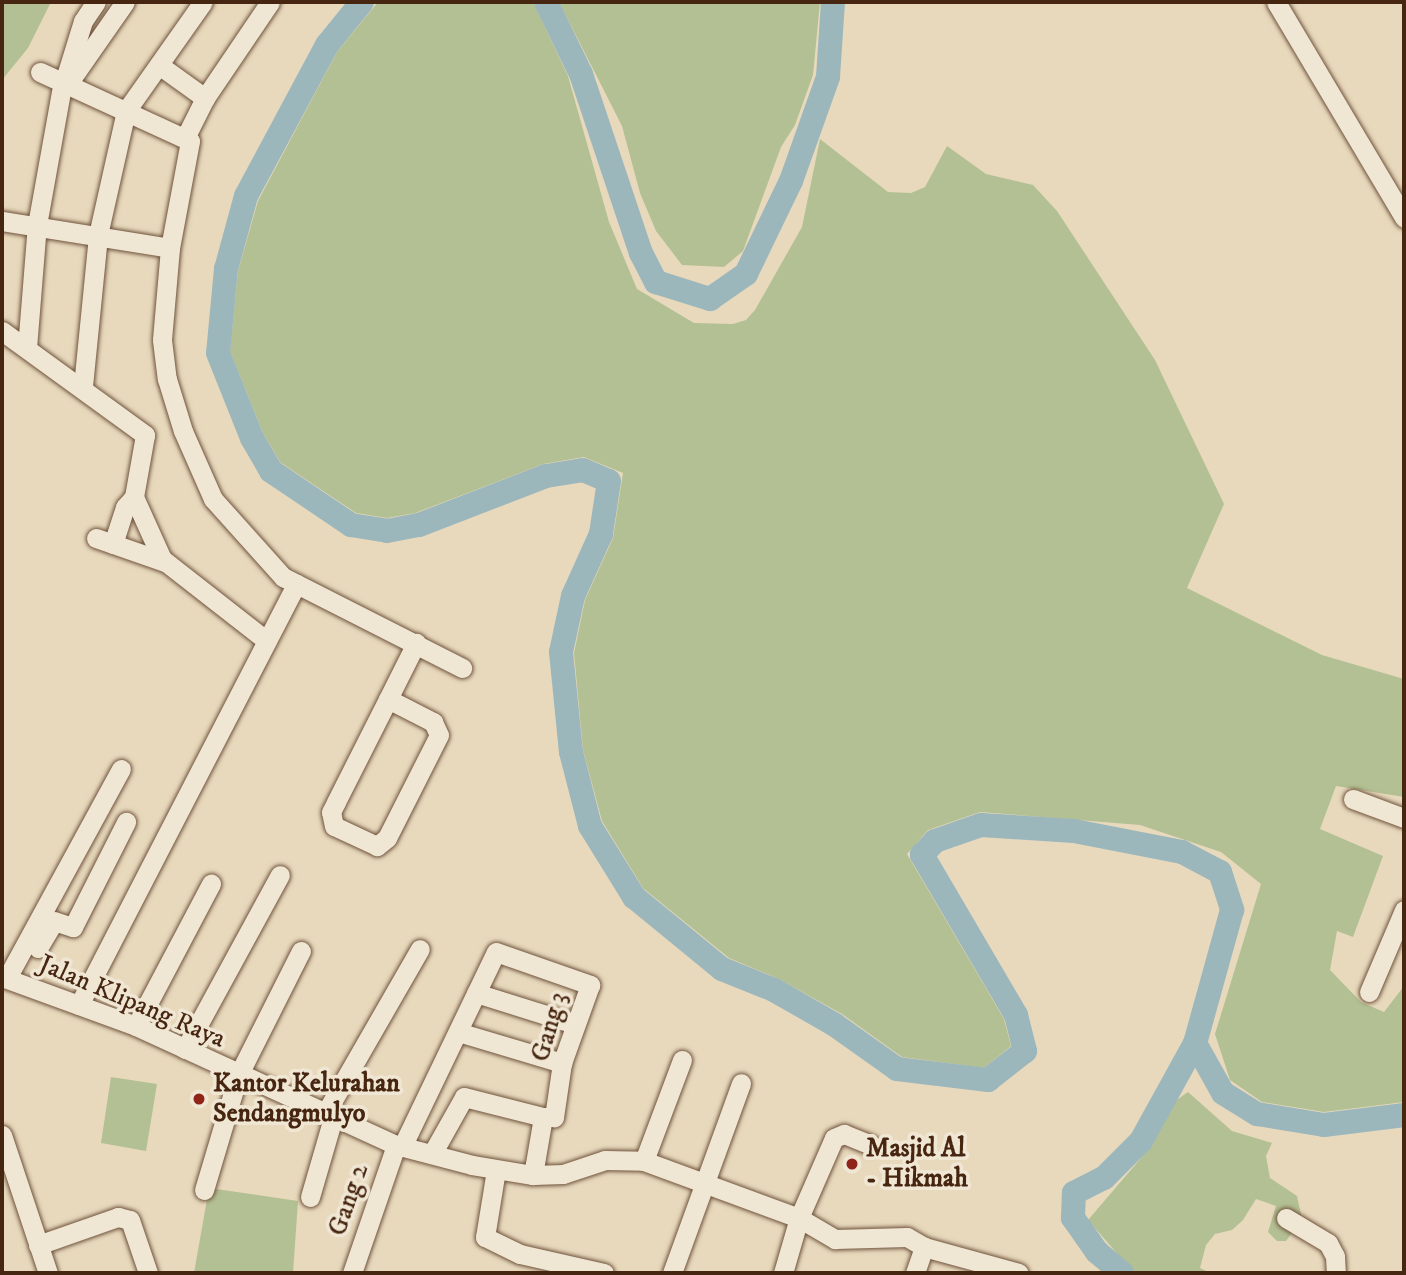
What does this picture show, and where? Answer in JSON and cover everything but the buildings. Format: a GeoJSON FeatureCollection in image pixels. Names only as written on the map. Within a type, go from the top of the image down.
{"type":"FeatureCollection","features":[{"type":"Feature","properties":{"kind":"street"},"geometry":{"type":"LineString","coordinates":[[67,85],[83,21],[96,2]]}},
{"type":"Feature","properties":{"kind":"street"},"geometry":{"type":"LineString","coordinates":[[27,348],[37,225],[61,92],[125,2]]}},
{"type":"Feature","properties":{"kind":"street"},"geometry":{"type":"LineString","coordinates":[[82,386],[98,235],[126,111],[203,2]]}},
{"type":"Feature","properties":{"kind":"street"},"geometry":{"type":"LineString","coordinates":[[270,2],[205,98],[186,136],[191,150],[170,248],[162,340],[167,380],[183,431],[213,499],[274,568],[296,584],[462,668]]}},
{"type":"Feature","properties":{"kind":"street"},"geometry":{"type":"LineString","coordinates":[[1276,2],[1404,218]]}},
{"type":"Feature","properties":{"kind":"street"},"geometry":{"type":"LineString","coordinates":[[159,65],[205,98]]}},
{"type":"Feature","properties":{"kind":"street"},"geometry":{"type":"LineString","coordinates":[[40,72],[186,136]]}},
{"type":"Feature","properties":{"kind":"street"},"geometry":{"type":"LineString","coordinates":[[2,221],[170,248]]}},
{"type":"Feature","properties":{"kind":"street"},"geometry":{"type":"LineString","coordinates":[[2,331],[82,386],[145,435],[134,497],[104,541],[165,562],[267,641]]}},
{"type":"Feature","properties":{"kind":"street"},"geometry":{"type":"LineString","coordinates":[[134,497],[165,562]]}},
{"type":"Feature","properties":{"kind":"street"},"geometry":{"type":"LineString","coordinates":[[79,1006],[296,584]]}},
{"type":"Feature","properties":{"kind":"street"},"geometry":{"type":"LineString","coordinates":[[388,699],[433,722],[439,734],[387,838],[377,846],[334,826],[330,817],[388,699],[416,643]]}},
{"type":"Feature","properties":{"kind":"street"},"geometry":{"type":"LineString","coordinates":[[9,979],[121,769]]}},
{"type":"Feature","properties":{"kind":"street"},"geometry":{"type":"LineString","coordinates":[[1353,799],[1404,818]]}},
{"type":"Feature","properties":{"kind":"street"},"geometry":{"type":"LineString","coordinates":[[9,979],[54,920],[73,927],[126,822]]}},
{"type":"Feature","properties":{"kind":"street"},"geometry":{"type":"LineString","coordinates":[[185,1049],[280,875]]}},
{"type":"Feature","properties":{"kind":"street"},"geometry":{"type":"LineString","coordinates":[[136,1026],[211,884]]}},
{"type":"Feature","properties":{"kind":"street"},"geometry":{"type":"LineString","coordinates":[[1369,992],[1404,910]]}},
{"type":"Feature","properties":{"kind":"street"},"geometry":{"type":"LineString","coordinates":[[310,1197],[329,1116],[420,949]]}},
{"type":"Feature","properties":{"kind":"street"},"geometry":{"type":"LineString","coordinates":[[204,1190],[238,1076],[301,951]]}},
{"type":"Feature","properties":{"kind":"street","name":"Gang 3"},"geometry":{"type":"LineString","coordinates":[[476,993],[496,952],[588,982],[562,1063],[554,1117],[543,1117],[533,1175]]}},
{"type":"Feature","properties":{"kind":"street","name":"Jalan Klipang Raya"},"geometry":{"type":"LineString","coordinates":[[9,979],[136,1026],[238,1076],[399,1146],[496,1170],[533,1175],[563,1174],[606,1160],[645,1161],[799,1218],[835,1239],[898,1235],[924,1247],[1006,1271]]}},
{"type":"Feature","properties":{"kind":"street"},"geometry":{"type":"LineString","coordinates":[[476,993],[575,1024]]}},
{"type":"Feature","properties":{"kind":"street","name":"Gang 2"},"geometry":{"type":"LineString","coordinates":[[352,1273],[399,1146],[476,993]]}},
{"type":"Feature","properties":{"kind":"street"},"geometry":{"type":"LineString","coordinates":[[458,1032],[562,1063]]}},
{"type":"Feature","properties":{"kind":"street"},"geometry":{"type":"LineString","coordinates":[[645,1161],[682,1060]]}},
{"type":"Feature","properties":{"kind":"street"},"geometry":{"type":"LineString","coordinates":[[672,1273],[708,1183],[719,1136],[741,1083]]}},
{"type":"Feature","properties":{"kind":"street"},"geometry":{"type":"LineString","coordinates":[[432,1154],[464,1097],[543,1117]]}},
{"type":"Feature","properties":{"kind":"street"},"geometry":{"type":"LineString","coordinates":[[783,1273],[799,1218],[834,1138],[844,1134],[871,1145]]}},
{"type":"Feature","properties":{"kind":"street"},"geometry":{"type":"LineString","coordinates":[[2,1135],[48,1273]]}},
{"type":"Feature","properties":{"kind":"street"},"geometry":{"type":"LineString","coordinates":[[496,1170],[485,1237],[520,1254],[604,1273]]}},
{"type":"Feature","properties":{"kind":"street"},"geometry":{"type":"LineString","coordinates":[[38,1245],[118,1217],[130,1220],[148,1273]]}},
{"type":"Feature","properties":{"kind":"street"},"geometry":{"type":"LineString","coordinates":[[1286,1218],[1328,1243],[1334,1250],[1336,1273]]}},
{"type":"Feature","properties":{"kind":"street"},"geometry":{"type":"LineString","coordinates":[[915,1273],[924,1247]]}},
{"type":"Feature","properties":{"kind":"green space"},"geometry":{"type":"Polygon","coordinates":[[[2,2],[51,2],[28,48],[2,80],[2,2]]]}},
{"type":"Feature","properties":{"kind":"green space"},"geometry":{"type":"Polygon","coordinates":[[[378,2],[533,2],[568,76],[609,222],[637,289],[694,323],[733,324],[746,320],[755,310],[802,227],[820,139],[888,192],[911,193],[925,187],[947,146],[986,174],[1033,185],[1057,211],[1155,360],[1224,504],[1187,588],[1322,655],[1404,679],[1404,797],[1336,786],[1320,829],[1383,856],[1353,937],[1337,931],[1330,970],[1361,1002],[1384,1012],[1404,986],[1404,1102],[1324,1112],[1262,1102],[1230,1080],[1215,1034],[1261,884],[1221,852],[1140,825],[980,812],[928,830],[907,854],[1004,1019],[1011,1046],[984,1068],[902,1057],[842,1014],[779,979],[729,958],[643,888],[602,821],[583,750],[574,653],[585,600],[613,538],[623,473],[584,457],[543,464],[415,513],[387,518],[356,513],[280,462],[263,433],[230,351],[238,271],[258,201],[337,52],[378,2]]]}},
{"type":"Feature","properties":{"kind":"green space"},"geometry":{"type":"Polygon","coordinates":[[[559,2],[820,2],[813,75],[795,125],[781,147],[743,251],[724,267],[682,265],[656,231],[640,193],[622,126],[559,2]]]}},
{"type":"Feature","properties":{"kind":"green space"},"geometry":{"type":"Polygon","coordinates":[[[111,1077],[157,1084],[146,1151],[101,1143],[111,1077]]]}},
{"type":"Feature","properties":{"kind":"green space"},"geometry":{"type":"Polygon","coordinates":[[[1188,1092],[1232,1131],[1272,1143],[1266,1156],[1270,1178],[1297,1196],[1302,1219],[1286,1241],[1277,1241],[1268,1232],[1276,1206],[1256,1199],[1243,1220],[1232,1230],[1215,1234],[1206,1245],[1200,1268],[1211,1273],[1134,1273],[1088,1220],[1147,1151],[1175,1101],[1188,1092]]]}},
{"type":"Feature","properties":{"kind":"green space"},"geometry":{"type":"Polygon","coordinates":[[[209,1188],[298,1201],[293,1273],[194,1273],[209,1188]]]}},
{"type":"Feature","properties":{"kind":"waterway"},"geometry":{"type":"LineString","coordinates":[[362,2],[327,45],[246,196],[226,269],[218,353],[252,438],[271,471],[351,525],[387,531],[419,525],[546,476],[583,470],[609,481],[601,534],[573,596],[561,652],[571,752],[590,826],[634,897],[722,969],[774,990],[835,1025],[897,1069],[988,1080],[1025,1051],[1016,1015],[922,855],[935,841],[981,825],[1074,831],[1182,852],[1220,872],[1232,910],[1195,1043],[1223,1093],[1257,1114],[1324,1125],[1404,1115]]}},
{"type":"Feature","properties":{"kind":"waterway"},"geometry":{"type":"LineString","coordinates":[[546,2],[581,74],[641,253],[656,282],[710,299],[746,274],[791,181],[828,77],[833,2]]}},
{"type":"Feature","properties":{"kind":"waterway"},"geometry":{"type":"LineString","coordinates":[[1122,1273],[1097,1252],[1073,1218],[1074,1193],[1104,1178],[1141,1141],[1195,1043]]}},
{"type":"Feature","properties":{"kind":"place","name":"Kantor Kelurahan Sendangmulyo"},"geometry":{"type":"Point","coordinates":[199,1099]}},
{"type":"Feature","properties":{"kind":"place","name":"Masjid Al - Hikmah"},"geometry":{"type":"Point","coordinates":[852,1164]}}]}
